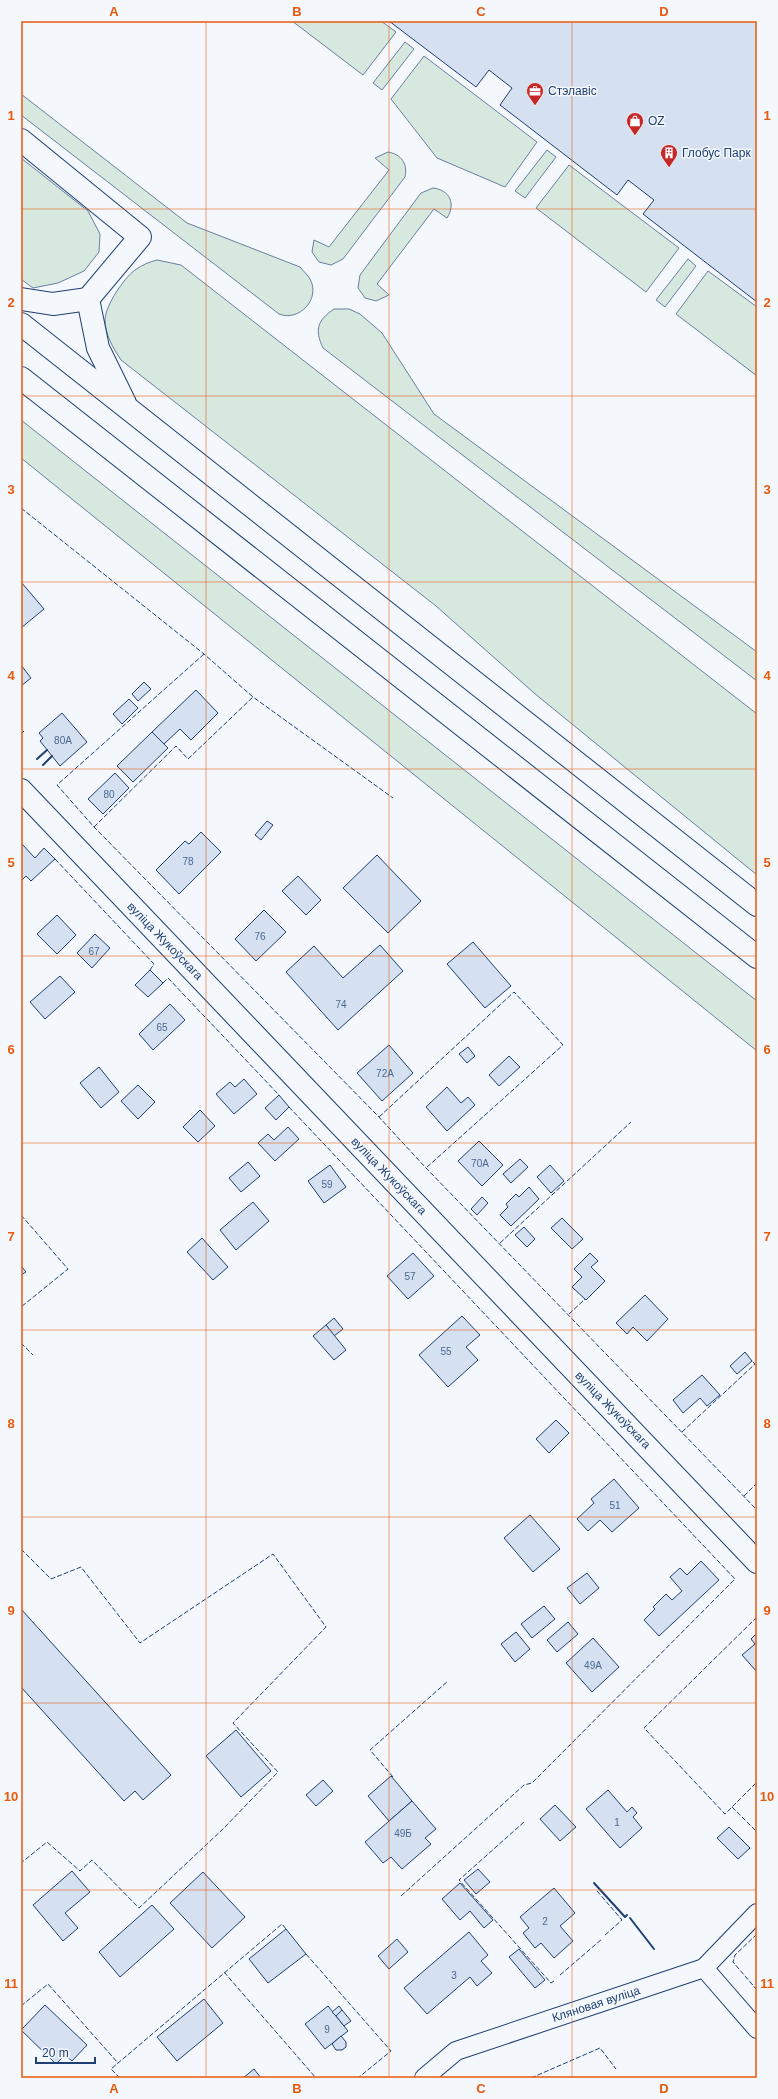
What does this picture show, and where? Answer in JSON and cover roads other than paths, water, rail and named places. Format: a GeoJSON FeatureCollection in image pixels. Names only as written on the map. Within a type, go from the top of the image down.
{"type":"FeatureCollection","features":[{"type":"Feature","properties":{"kind":"main road"},"geometry":{"type":"LineString","coordinates":[[21,140],[140,237],[88,299],[53,304],[21,300]]}},
{"type":"Feature","properties":{"kind":"main road"},"geometry":{"type":"LineString","coordinates":[[88,299],[98,348],[128,410]]}},
{"type":"Feature","properties":{"kind":"main road"},"geometry":{"type":"LineString","coordinates":[[21,324],[128,410],[757,905]]}},
{"type":"Feature","properties":{"kind":"main road"},"geometry":{"type":"LineString","coordinates":[[21,378],[757,957]]}},
{"type":"Feature","properties":{"kind":"main road","name":"вуліца Жукоўскага"},"geometry":{"type":"LineString","coordinates":[[21,790],[757,1562]]}},
{"type":"Feature","properties":{"kind":"street","name":"Кляновая вуліца"},"geometry":{"type":"LineString","coordinates":[[424,2078],[456,2050],[704,1968],[757,1913]]}},
{"type":"Feature","properties":{"kind":"street"},"geometry":{"type":"LineString","coordinates":[[704,1968],[757,2029]]}},
{"type":"Feature","properties":{"kind":"place","name":"Стэлавіс"},"geometry":{"type":"Point","coordinates":[535,106]}},
{"type":"Feature","properties":{"kind":"place","name":"OZ"},"geometry":{"type":"Point","coordinates":[635,136]}},
{"type":"Feature","properties":{"kind":"place","name":"Глобус Парк"},"geometry":{"type":"Point","coordinates":[669,168]}}]}
